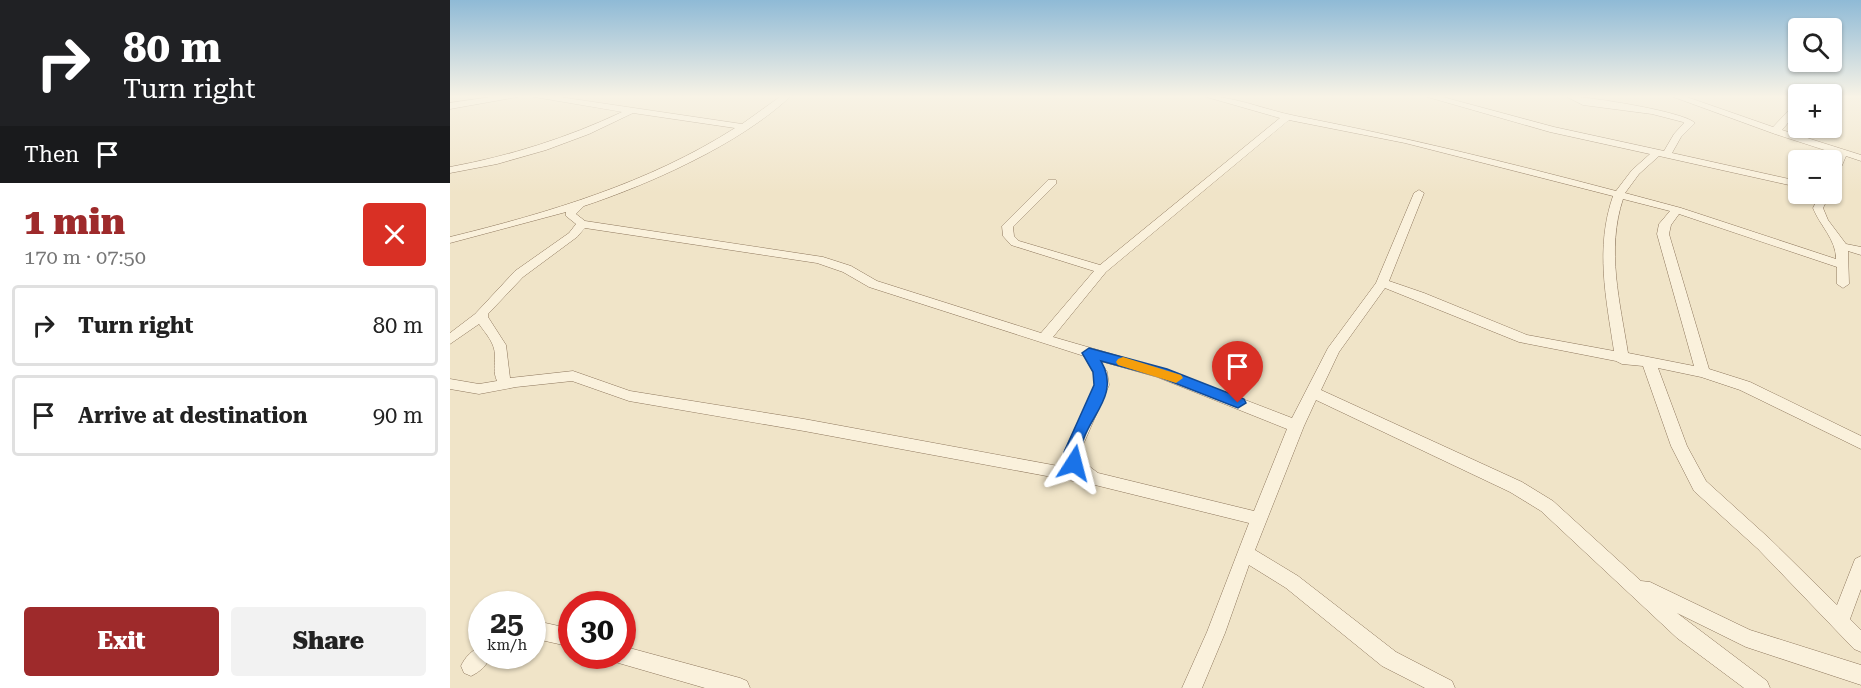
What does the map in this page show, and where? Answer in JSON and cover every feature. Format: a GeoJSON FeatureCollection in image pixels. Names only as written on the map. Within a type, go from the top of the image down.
{"type":"FeatureCollection","features":[{"type":"Feature","properties":{"kind":"street"},"geometry":{"type":"LineString","coordinates":[[450,170],[493,163],[527,154],[597,128]]}},
{"type":"Feature","properties":{"kind":"street"},"geometry":{"type":"LineString","coordinates":[[450,240],[579,205],[662,171],[742,128]]}},
{"type":"Feature","properties":{"kind":"street"},"geometry":{"type":"LineString","coordinates":[[1045,337],[1102,269],[1202,189],[1272,128]]}},
{"type":"Feature","properties":{"kind":"street"},"geometry":{"type":"LineString","coordinates":[[1342,128],[1416,143],[1677,210],[1842,265]]}},
{"type":"Feature","properties":{"kind":"street"},"geometry":{"type":"LineString","coordinates":[[1546,128],[1788,182]]}},
{"type":"Feature","properties":{"kind":"street"},"geometry":{"type":"LineString","coordinates":[[1622,359],[1608,259],[1609,234],[1619,196],[1630,179],[1661,155],[1685,128]]}},
{"type":"Feature","properties":{"kind":"street"},"geometry":{"type":"LineString","coordinates":[[1767,128],[1861,158]]}},
{"type":"Feature","properties":{"kind":"street"},"geometry":{"type":"LineString","coordinates":[[1778,132],[1779,128]]}},
{"type":"Feature","properties":{"kind":"street"},"geometry":{"type":"LineString","coordinates":[[1052,182],[1008,226],[1007,232],[1010,239],[1015,243],[1102,269]]}},
{"type":"Feature","properties":{"kind":"street"},"geometry":{"type":"LineString","coordinates":[[1192,688],[1216,633],[1296,426],[1333,351],[1382,283],[1419,193]]}},
{"type":"Feature","properties":{"kind":"street"},"geometry":{"type":"LineString","coordinates":[[1820,204],[1818,208],[1822,220],[1842,246],[1843,284]]}},
{"type":"Feature","properties":{"kind":"street"},"geometry":{"type":"LineString","coordinates":[[579,205],[570,214],[582,224],[819,260],[847,269],[873,284],[1045,337],[1089,353],[1162,373],[1296,426]]}},
{"type":"Feature","properties":{"kind":"street"},"geometry":{"type":"LineString","coordinates":[[1677,210],[1665,224],[1662,234],[1703,372]]}},
{"type":"Feature","properties":{"kind":"street"},"geometry":{"type":"LineString","coordinates":[[450,340],[482,315],[519,274],[573,235],[582,224]]}},
{"type":"Feature","properties":{"kind":"street"},"geometry":{"type":"LineString","coordinates":[[1842,246],[1861,251]]}},
{"type":"Feature","properties":{"kind":"street"},"geometry":{"type":"LineString","coordinates":[[1382,283],[1420,296],[1524,339],[1649,364],[1703,372],[1745,386],[1861,443]]}},
{"type":"Feature","properties":{"kind":"street"},"geometry":{"type":"LineString","coordinates":[[482,315],[499,341],[503,381],[511,384]]}},
{"type":"Feature","properties":{"kind":"street"},"geometry":{"type":"LineString","coordinates":[[1089,353],[1100,372],[1102,385],[1072,452],[1074,463],[1095,479]]}},
{"type":"Feature","properties":{"kind":"street"},"geometry":{"type":"LineString","coordinates":[[1649,364],[1679,446],[1700,486],[1764,544],[1861,643]]}},
{"type":"Feature","properties":{"kind":"street"},"geometry":{"type":"LineString","coordinates":[[450,384],[479,389],[573,376],[629,396],[657,402],[782,421],[1095,479],[1259,519]]}},
{"type":"Feature","properties":{"kind":"street"},"geometry":{"type":"LineString","coordinates":[[1314,393],[1516,486],[1547,506],[1684,632],[1760,688]]}},
{"type":"Feature","properties":{"kind":"street"},"geometry":{"type":"LineString","coordinates":[[1245,553],[1292,582],[1389,659],[1445,688]]}},
{"type":"Feature","properties":{"kind":"street"},"geometry":{"type":"LineString","coordinates":[[1840,621],[1861,564]]}},
{"type":"Feature","properties":{"kind":"street"},"geometry":{"type":"LineString","coordinates":[[1632,582],[1746,638],[1861,675]]}},
{"type":"Feature","properties":{"kind":"street"},"geometry":{"type":"LineString","coordinates":[[636,660],[740,688]]}},
{"type":"Feature","properties":{"kind":"slow traffic"},"geometry":{"type":"LineString","coordinates":[[1123,362],[1176,378]]}},
{"type":"Feature","properties":{"kind":"route"},"geometry":{"type":"LineString","coordinates":[[1074,463],[1072,452],[1076,440],[1096,402],[1102,385],[1100,372],[1089,353],[1162,373],[1238,403]]}}]}
